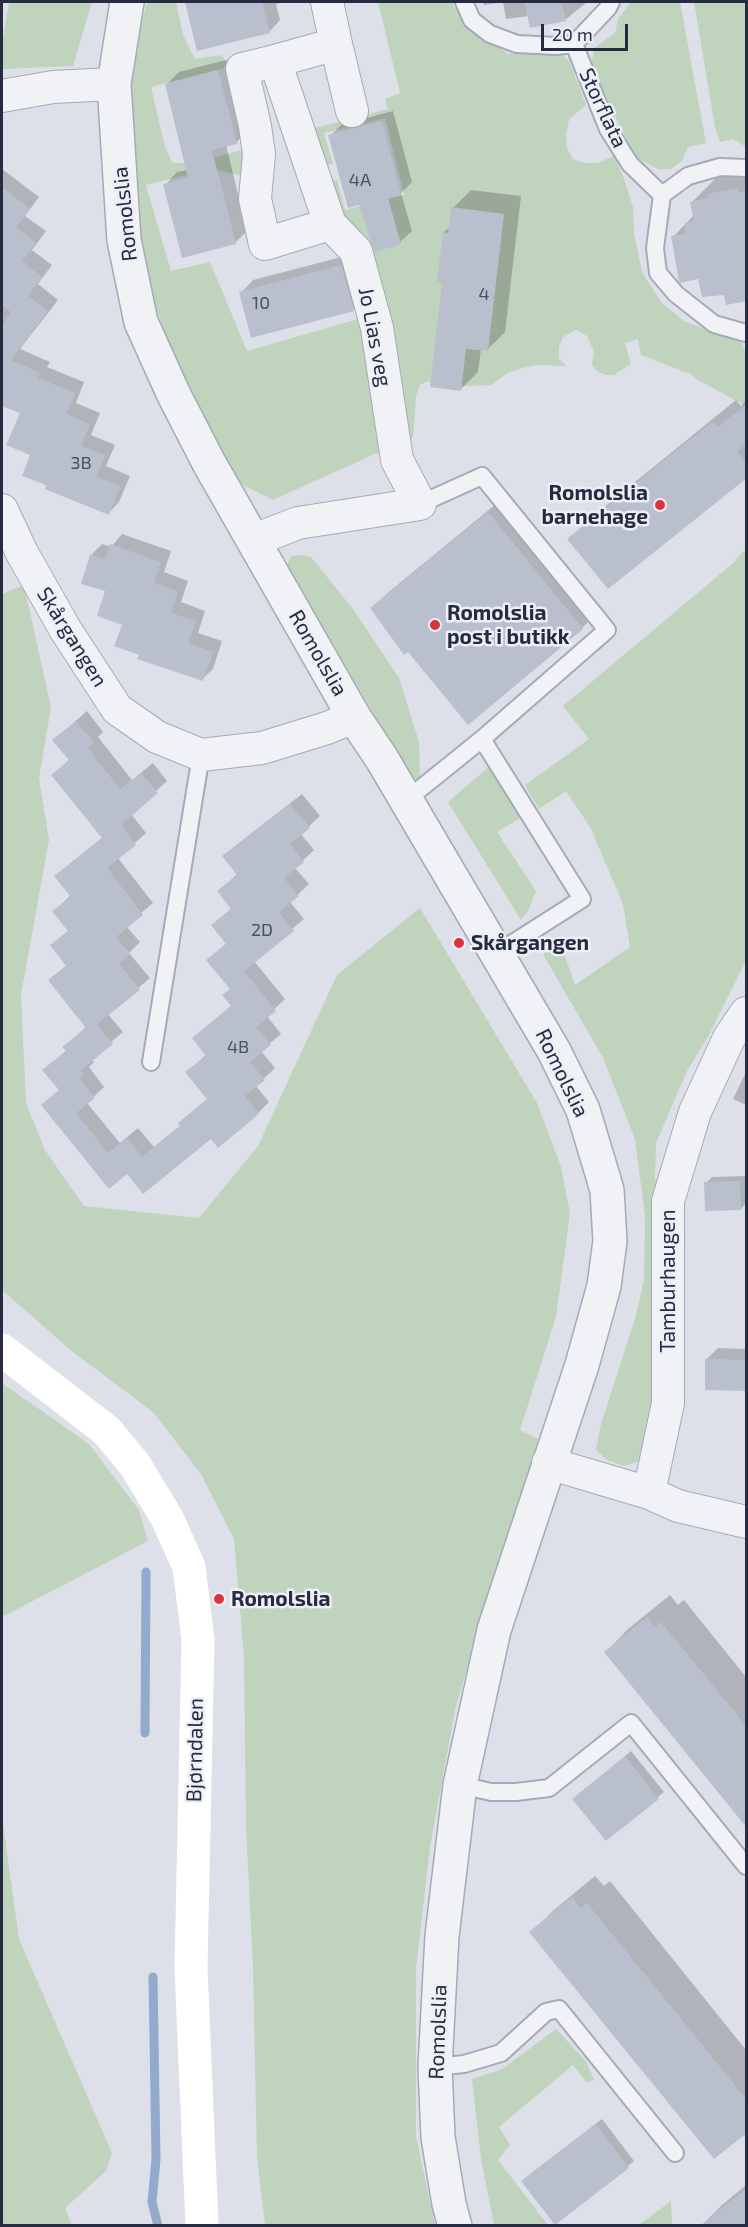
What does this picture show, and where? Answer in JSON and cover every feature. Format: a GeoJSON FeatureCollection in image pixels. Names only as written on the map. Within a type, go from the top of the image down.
{"type":"FeatureCollection","features":[{"type":"Feature","properties":{"kind":"main road","name":"Bjørndalen"},"geometry":{"type":"LineString","coordinates":[[2,1350],[107,1431],[135,1465],[167,1518],[189,1567],[198,1640],[191,1967],[202,2226]]}},
{"type":"Feature","properties":{"kind":"street","name":"Romolslia"},"geometry":{"type":"LineString","coordinates":[[127,2],[114,84],[124,240],[141,322],[173,393],[204,453],[354,717],[382,759],[554,1051],[583,1110],[607,1190],[609,1241],[603,1286],[582,1365],[494,1630],[460,1785],[442,1936],[435,2067],[438,2137],[455,2226]]}},
{"type":"Feature","properties":{"kind":"street"},"geometry":{"type":"LineString","coordinates":[[327,2],[352,111]]}},
{"type":"Feature","properties":{"kind":"street"},"geometry":{"type":"LineString","coordinates":[[330,224],[265,244],[255,199],[259,154],[242,69],[336,44]]}},
{"type":"Feature","properties":{"kind":"street","name":"Jo Lias veg"},"geometry":{"type":"LineString","coordinates":[[275,61],[330,224],[356,251],[377,328],[397,460],[420,504]]}},
{"type":"Feature","properties":{"kind":"street"},"geometry":{"type":"LineString","coordinates":[[2,96],[52,87],[114,84]]}},
{"type":"Feature","properties":{"kind":"street"},"geometry":{"type":"LineString","coordinates":[[254,540],[298,523],[420,504]]}},
{"type":"Feature","properties":{"kind":"street","name":"Skårgangen"},"geometry":{"type":"LineString","coordinates":[[2,510],[22,553],[65,629],[117,709],[157,738],[201,755],[262,748],[327,728],[354,717]]}},
{"type":"Feature","properties":{"kind":"street","name":"Tamburhaugen"},"geometry":{"type":"LineString","coordinates":[[649,1493],[668,1403],[668,1201],[695,1112],[729,1038],[747,1013]]}},
{"type":"Feature","properties":{"kind":"street"},"geometry":{"type":"LineString","coordinates":[[548,1463],[649,1493],[678,1506],[747,1522]]}},
{"type":"Feature","properties":{"kind":"lane","name":"Storflata"},"geometry":{"type":"LineString","coordinates":[[464,2],[472,20],[490,34],[517,44],[556,46],[574,44],[611,2]]}},
{"type":"Feature","properties":{"kind":"lane","name":"Storflata"},"geometry":{"type":"LineString","coordinates":[[574,44],[608,129],[630,164],[662,195]]}},
{"type":"Feature","properties":{"kind":"lane"},"geometry":{"type":"LineString","coordinates":[[747,168],[720,167],[688,176],[662,195],[655,248],[658,273],[676,294],[714,324],[747,333]]}},
{"type":"Feature","properties":{"kind":"lane"},"geometry":{"type":"LineString","coordinates":[[405,801],[482,739],[607,630],[482,476],[420,504]]}},
{"type":"Feature","properties":{"kind":"lane"},"geometry":{"type":"LineString","coordinates":[[482,739],[582,899],[496,954]]}},
{"type":"Feature","properties":{"kind":"lane"},"geometry":{"type":"LineString","coordinates":[[151,1062],[201,755]]}},
{"type":"Feature","properties":{"kind":"lane"},"geometry":{"type":"LineString","coordinates":[[460,1785],[491,1792],[549,1788],[631,1724],[747,1866]]}},
{"type":"Feature","properties":{"kind":"lane"},"geometry":{"type":"LineString","coordinates":[[435,2067],[464,2064],[501,2053],[546,2012],[559,2009],[675,2153]]}},
{"type":"Feature","properties":{"kind":"green space"},"geometry":{"type":"Polygon","coordinates":[[[9,2],[92,2],[73,66],[2,69],[2,45],[9,2]]]}},
{"type":"Feature","properties":{"kind":"green space"},"geometry":{"type":"Polygon","coordinates":[[[147,2],[176,2],[183,35],[195,59],[222,55],[228,67],[151,87],[164,143],[172,163],[191,163],[243,150],[243,176],[211,169],[146,185],[171,271],[210,262],[247,351],[365,317],[390,447],[273,500],[237,482],[187,397],[148,284],[132,178],[128,79],[147,2]]]}},
{"type":"Feature","properties":{"kind":"green space"},"geometry":{"type":"Polygon","coordinates":[[[378,2],[453,2],[466,24],[508,54],[543,49],[556,50],[569,60],[586,105],[569,119],[566,136],[567,148],[573,159],[585,163],[597,163],[614,156],[633,207],[634,233],[642,272],[661,302],[684,321],[742,343],[746,354],[746,406],[690,374],[641,355],[638,339],[625,343],[631,364],[614,375],[605,375],[592,365],[594,351],[587,336],[576,330],[563,337],[559,347],[559,358],[566,366],[537,365],[523,368],[508,373],[491,385],[437,387],[428,381],[420,385],[416,396],[413,438],[401,446],[325,182],[337,180],[345,210],[404,195],[385,118],[324,133],[333,164],[319,167],[307,130],[388,109],[385,99],[400,93],[378,2]]]}},
{"type":"Feature","properties":{"kind":"green space"},"geometry":{"type":"Polygon","coordinates":[[[631,2],[680,2],[706,143],[688,147],[682,161],[671,169],[658,169],[635,157],[596,77],[592,62],[594,48],[615,33],[618,19],[631,2]]]}},
{"type":"Feature","properties":{"kind":"green space"},"geometry":{"type":"Polygon","coordinates":[[[694,2],[746,2],[746,147],[733,139],[720,142],[715,127],[694,2]]]}},
{"type":"Feature","properties":{"kind":"green space"},"geometry":{"type":"Polygon","coordinates":[[[746,549],[746,961],[709,1035],[687,1071],[656,1143],[655,1177],[658,1203],[651,1451],[638,1462],[624,1466],[607,1460],[596,1450],[601,1424],[635,1319],[644,1280],[645,1216],[635,1139],[603,1058],[544,956],[545,939],[558,936],[575,985],[630,947],[623,904],[590,827],[566,791],[539,809],[525,785],[589,739],[563,706],[732,564],[746,549]]]}},
{"type":"Feature","properties":{"kind":"green space"},"geometry":{"type":"Polygon","coordinates":[[[291,556],[311,557],[353,609],[399,678],[419,742],[420,779],[413,782],[287,565],[291,556]]]}},
{"type":"Feature","properties":{"kind":"green space"},"geometry":{"type":"Polygon","coordinates":[[[24,585],[51,707],[39,778],[49,840],[21,995],[26,1103],[45,1150],[84,1206],[199,1218],[258,1146],[337,975],[420,908],[537,1103],[561,1167],[570,1213],[556,1317],[520,1430],[540,1440],[505,1542],[455,1710],[430,1847],[416,1969],[416,2136],[435,2225],[265,2225],[257,2157],[253,1969],[246,1826],[244,1657],[234,1539],[201,1474],[153,1412],[73,1352],[2,1290],[2,594],[24,585]]]}},
{"type":"Feature","properties":{"kind":"green space"},"geometry":{"type":"Polygon","coordinates":[[[491,765],[524,816],[497,832],[536,891],[529,909],[521,920],[448,802],[491,765]]]}},
{"type":"Feature","properties":{"kind":"green space"},"geometry":{"type":"Polygon","coordinates":[[[2,1383],[89,1444],[139,1510],[148,1541],[2,1617],[2,1383]]]}},
{"type":"Feature","properties":{"kind":"green space"},"geometry":{"type":"Polygon","coordinates":[[[2,1817],[19,1939],[112,2153],[106,2171],[65,2208],[72,2225],[2,2225],[2,1817]]]}},
{"type":"Feature","properties":{"kind":"green space"},"geometry":{"type":"Polygon","coordinates":[[[556,2029],[586,2061],[594,2080],[587,2083],[573,2065],[499,2127],[510,2145],[498,2160],[548,2225],[494,2225],[481,2159],[472,2079],[502,2069],[556,2029]]]}},
{"type":"Feature","properties":{"kind":"green space"},"geometry":{"type":"Polygon","coordinates":[[[671,2201],[672,2225],[639,2225],[671,2201]]]}},
{"type":"Feature","properties":{"kind":"building"},"geometry":{"type":"Polygon","coordinates":[[[185,2],[262,2],[270,33],[197,51],[185,2]]]}},
{"type":"Feature","properties":{"kind":"building"},"geometry":{"type":"Polygon","coordinates":[[[524,2],[561,2],[566,21],[530,28],[524,2]]]}},
{"type":"Feature","properties":{"kind":"building"},"geometry":{"type":"Polygon","coordinates":[[[218,70],[237,144],[212,150],[236,244],[182,258],[163,184],[188,178],[165,84],[218,70]]]}},
{"type":"Feature","properties":{"kind":"building"},"geometry":{"type":"Polygon","coordinates":[[[382,121],[401,195],[388,198],[401,244],[375,252],[359,205],[348,208],[328,135],[382,121]]]}},
{"type":"Feature","properties":{"kind":"building"},"geometry":{"type":"Polygon","coordinates":[[[2,187],[30,209],[16,227],[36,243],[22,261],[42,277],[28,296],[48,311],[11,360],[40,373],[38,378],[75,393],[66,414],[90,424],[81,446],[105,455],[97,477],[120,486],[109,515],[45,489],[46,485],[22,476],[30,455],[6,445],[20,413],[2,406],[2,325],[11,312],[2,305],[2,187]]]}},
{"type":"Feature","properties":{"kind":"building"},"geometry":{"type":"Polygon","coordinates":[[[738,188],[739,192],[747,191],[747,301],[726,305],[724,295],[702,297],[698,279],[680,283],[671,236],[685,234],[685,223],[694,221],[690,202],[708,198],[708,194],[738,188]]]}},
{"type":"Feature","properties":{"kind":"building"},"geometry":{"type":"Polygon","coordinates":[[[451,207],[504,214],[488,351],[466,349],[461,391],[430,387],[442,283],[437,282],[443,232],[448,233],[451,207]]]}},
{"type":"Feature","properties":{"kind":"building"},"geometry":{"type":"Polygon","coordinates":[[[341,265],[354,311],[251,338],[239,292],[341,265]]]}},
{"type":"Feature","properties":{"kind":"building"},"geometry":{"type":"Polygon","coordinates":[[[747,404],[747,443],[737,451],[747,463],[747,478],[608,589],[567,539],[713,421],[718,427],[747,404]]]}},
{"type":"Feature","properties":{"kind":"building"},"geometry":{"type":"Polygon","coordinates":[[[488,512],[583,629],[468,725],[408,652],[404,655],[370,608],[488,512]]]}},
{"type":"Feature","properties":{"kind":"building"},"geometry":{"type":"Polygon","coordinates":[[[110,544],[161,562],[154,583],[178,591],[171,613],[196,621],[188,643],[213,652],[203,681],[137,659],[139,655],[114,646],[122,625],[97,616],[105,591],[81,584],[90,555],[105,559],[110,544]]]}},
{"type":"Feature","properties":{"kind":"building"},"geometry":{"type":"Polygon","coordinates":[[[76,721],[94,743],[88,748],[120,789],[141,773],[158,793],[121,825],[136,845],[107,868],[143,915],[116,937],[130,954],[119,964],[140,990],[97,1024],[113,1044],[81,1070],[84,1074],[79,1078],[95,1098],[76,1113],[108,1153],[127,1138],[142,1157],[180,1126],[178,1123],[207,1099],[185,1072],[206,1056],[192,1038],[231,1006],[222,995],[230,989],[206,960],[226,944],[211,925],[231,909],[217,891],[237,875],[222,856],[290,804],[310,828],[290,844],[304,862],[284,878],[299,896],[279,912],[294,931],[244,971],[276,1011],[256,1027],[271,1045],[250,1062],[265,1080],[245,1096],[259,1114],[218,1148],[211,1139],[143,1194],[127,1174],[109,1189],[41,1105],[59,1090],[42,1070],[66,1051],[62,1047],[86,1028],[48,980],[66,966],[50,945],[68,931],[52,911],[71,897],[54,876],[102,838],[51,775],[69,760],[52,740],[76,721]]]}},
{"type":"Feature","properties":{"kind":"building"},"geometry":{"type":"Polygon","coordinates":[[[740,1181],[741,1210],[705,1211],[704,1182],[740,1181]]]}},
{"type":"Feature","properties":{"kind":"building"},"geometry":{"type":"Polygon","coordinates":[[[705,1359],[747,1360],[747,1391],[705,1390],[705,1359]]]}},
{"type":"Feature","properties":{"kind":"building"},"geometry":{"type":"Polygon","coordinates":[[[647,1617],[655,1627],[661,1622],[747,1727],[747,1828],[604,1652],[647,1617]]]}},
{"type":"Feature","properties":{"kind":"building"},"geometry":{"type":"Polygon","coordinates":[[[625,1756],[659,1799],[606,1841],[572,1799],[625,1756]]]}},
{"type":"Feature","properties":{"kind":"building"},"geometry":{"type":"Polygon","coordinates":[[[572,1897],[580,1908],[587,1903],[747,2100],[747,2133],[714,2159],[529,1932],[572,1897]]]}},
{"type":"Feature","properties":{"kind":"building"},"geometry":{"type":"Polygon","coordinates":[[[596,2124],[629,2168],[555,2225],[521,2181],[596,2124]]]}},
{"type":"Feature","properties":{"kind":"building"},"geometry":{"type":"Polygon","coordinates":[[[747,2188],[747,2226],[700,2226],[747,2188]]]}},
{"type":"Feature","properties":{"kind":"waterway"},"geometry":{"type":"LineString","coordinates":[[145,1733],[146,1572]]}},
{"type":"Feature","properties":{"kind":"waterway"},"geometry":{"type":"LineString","coordinates":[[153,1977],[156,2159],[152,2202],[158,2226]]}},
{"type":"Feature","properties":{"kind":"place","name":"Romolslia barnehage"},"geometry":{"type":"Point","coordinates":[660,505]}},
{"type":"Feature","properties":{"kind":"place","name":"Romolslia post i butikk"},"geometry":{"type":"Point","coordinates":[435,625]}},
{"type":"Feature","properties":{"kind":"place","name":"Skårgangen"},"geometry":{"type":"Point","coordinates":[459,943]}},
{"type":"Feature","properties":{"kind":"place","name":"Romolslia"},"geometry":{"type":"Point","coordinates":[219,1599]}}]}
